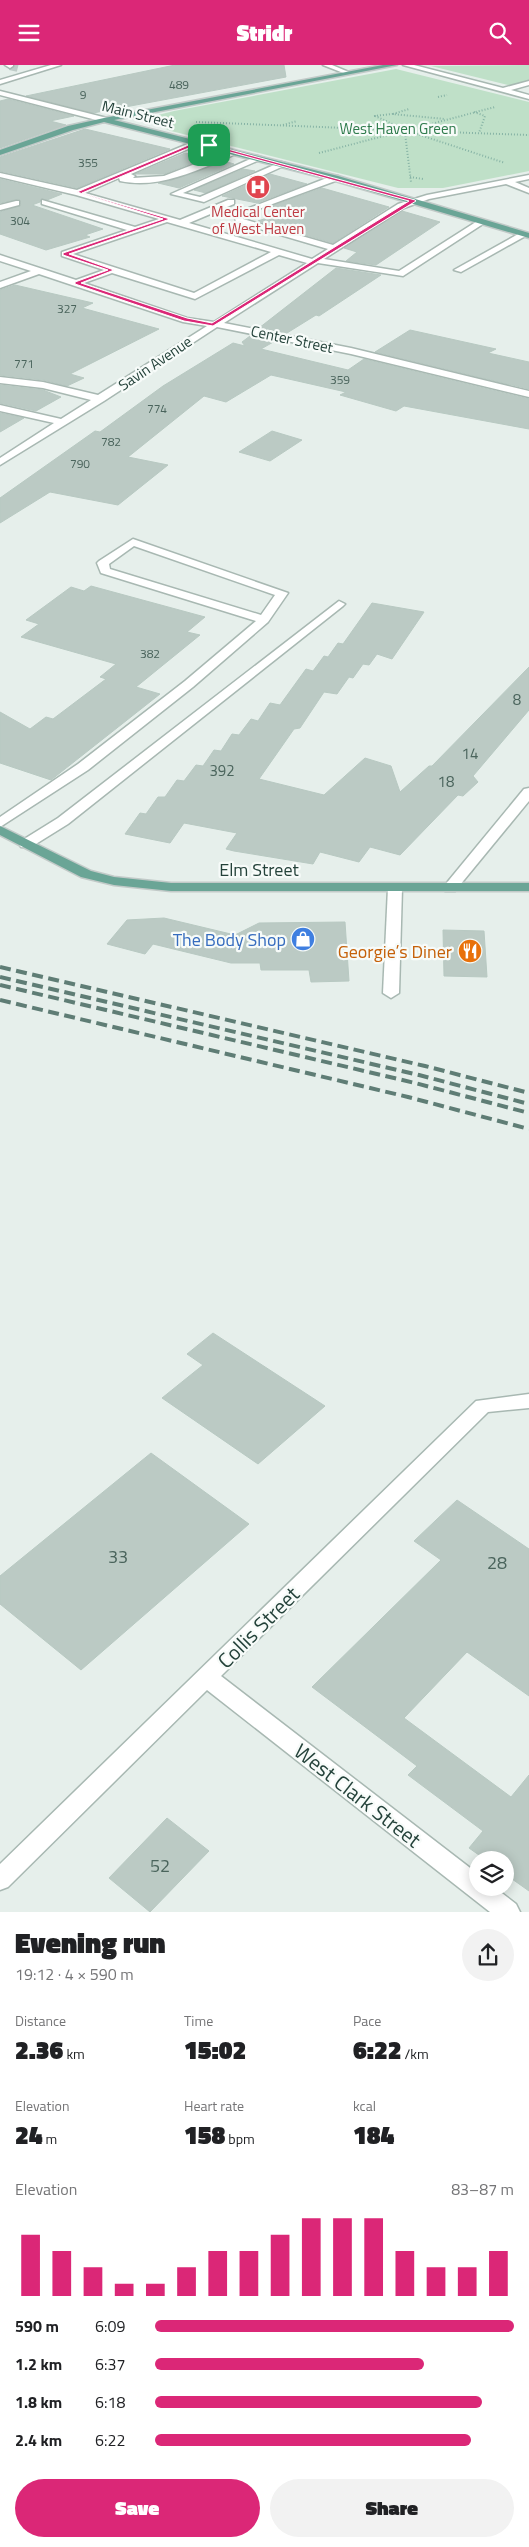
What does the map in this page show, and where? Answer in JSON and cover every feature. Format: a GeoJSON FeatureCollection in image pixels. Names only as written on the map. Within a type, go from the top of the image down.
{"type":"FeatureCollection","features":[{"type":"Feature","properties":{"kind":"main road"},"geometry":{"type":"LineString","coordinates":[[0,153],[71,128],[104,120],[394,65]]}},
{"type":"Feature","properties":{"kind":"main road","name":"Main Street"},"geometry":{"type":"LineString","coordinates":[[104,120],[284,164],[527,235]]}},
{"type":"Feature","properties":{"kind":"main road","name":"Elm Street"},"geometry":{"type":"LineString","coordinates":[[0,830],[79,871],[114,881],[171,887],[529,887]]}},
{"type":"Feature","properties":{"kind":"street"},"geometry":{"type":"LineString","coordinates":[[0,82],[25,70],[42,69],[58,65]]}},
{"type":"Feature","properties":{"kind":"street"},"geometry":{"type":"LineString","coordinates":[[326,65],[348,73]]}},
{"type":"Feature","properties":{"kind":"street"},"geometry":{"type":"LineString","coordinates":[[406,65],[529,97]]}},
{"type":"Feature","properties":{"kind":"street"},"geometry":{"type":"LineString","coordinates":[[503,91],[529,83]]}},
{"type":"Feature","properties":{"kind":"street","name":"Main Street"},"geometry":{"type":"LineString","coordinates":[[0,93],[104,120]]}},
{"type":"Feature","properties":{"kind":"street"},"geometry":{"type":"LineString","coordinates":[[78,193],[198,143]]}},
{"type":"Feature","properties":{"kind":"street"},"geometry":{"type":"LineString","coordinates":[[209,145],[123,179],[131,181],[162,179],[234,152]]}},
{"type":"Feature","properties":{"kind":"street"},"geometry":{"type":"LineString","coordinates":[[260,158],[171,193],[201,200],[284,164]]}},
{"type":"Feature","properties":{"kind":"street"},"geometry":{"type":"LineString","coordinates":[[0,175],[78,193],[278,252],[316,261],[400,274],[414,267],[482,222]]}},
{"type":"Feature","properties":{"kind":"street","name":"Savin Avenue"},"geometry":{"type":"LineString","coordinates":[[0,462],[101,399],[213,324],[401,206],[413,201],[529,177]]}},
{"type":"Feature","properties":{"kind":"street"},"geometry":{"type":"LineString","coordinates":[[333,248],[239,220],[238,214],[335,178]]}},
{"type":"Feature","properties":{"kind":"street"},"geometry":{"type":"LineString","coordinates":[[506,181],[529,191]]}},
{"type":"Feature","properties":{"kind":"street"},"geometry":{"type":"LineString","coordinates":[[181,223],[231,202]]}},
{"type":"Feature","properties":{"kind":"street"},"geometry":{"type":"LineString","coordinates":[[0,208],[16,203]]}},
{"type":"Feature","properties":{"kind":"street"},"geometry":{"type":"LineString","coordinates":[[45,203],[135,230]]}},
{"type":"Feature","properties":{"kind":"street"},"geometry":{"type":"LineString","coordinates":[[168,219],[65,254],[195,296],[278,252]]}},
{"type":"Feature","properties":{"kind":"street"},"geometry":{"type":"LineString","coordinates":[[458,270],[527,235]]}},
{"type":"Feature","properties":{"kind":"street","name":"Center Street"},"geometry":{"type":"LineString","coordinates":[[0,258],[186,319],[351,351],[529,394]]}},
{"type":"Feature","properties":{"kind":"street"},"geometry":{"type":"LineString","coordinates":[[77,283],[112,270]]}},
{"type":"Feature","properties":{"kind":"street"},"geometry":{"type":"LineString","coordinates":[[0,285],[39,271]]}},
{"type":"Feature","properties":{"kind":"street"},"geometry":{"type":"LineString","coordinates":[[0,380],[43,385],[101,399]]}},
{"type":"Feature","properties":{"kind":"street"},"geometry":{"type":"LineString","coordinates":[[0,408],[62,422]]}},
{"type":"Feature","properties":{"kind":"street"},"geometry":{"type":"LineString","coordinates":[[0,823],[82,767],[189,684],[264,619],[282,593],[133,542],[103,563],[105,571],[264,619]]}},
{"type":"Feature","properties":{"kind":"street"},"geometry":{"type":"LineString","coordinates":[[26,844],[63,821],[339,604]]}},
{"type":"Feature","properties":{"kind":"street"},"geometry":{"type":"LineString","coordinates":[[450,888],[529,792]]}},
{"type":"Feature","properties":{"kind":"street"},"geometry":{"type":"LineString","coordinates":[[392,993],[395,888]]}},
{"type":"Feature","properties":{"kind":"street","name":"Collis Street"},"geometry":{"type":"LineString","coordinates":[[0,1879],[483,1407],[529,1401]]}},
{"type":"Feature","properties":{"kind":"street","name":"West Clark Street"},"geometry":{"type":"LineString","coordinates":[[207,1678],[508,1912]]}},
{"type":"Feature","properties":{"kind":"path"},"geometry":{"type":"LineString","coordinates":[[409,109],[392,114],[374,116],[401,128],[412,129],[500,105]]}},
{"type":"Feature","properties":{"kind":"path"},"geometry":{"type":"LineString","coordinates":[[474,112],[485,116],[479,133]]}},
{"type":"Feature","properties":{"kind":"path"},"geometry":{"type":"LineString","coordinates":[[392,114],[448,119]]}},
{"type":"Feature","properties":{"kind":"path"},"geometry":{"type":"LineString","coordinates":[[280,126],[297,121]]}},
{"type":"Feature","properties":{"kind":"path"},"geometry":{"type":"LineString","coordinates":[[187,122],[396,130],[401,128]]}},
{"type":"Feature","properties":{"kind":"path"},"geometry":{"type":"LineString","coordinates":[[412,129],[414,131],[529,135]]}},
{"type":"Feature","properties":{"kind":"path"},"geometry":{"type":"LineString","coordinates":[[396,130],[412,133],[509,164]]}},
{"type":"Feature","properties":{"kind":"path"},"geometry":{"type":"LineString","coordinates":[[314,155],[399,132]]}},
{"type":"Feature","properties":{"kind":"path"},"geometry":{"type":"LineString","coordinates":[[405,133],[412,187]]}},
{"type":"Feature","properties":{"kind":"green space"},"geometry":{"type":"Polygon","coordinates":[[[529,65],[529,81],[512,86],[431,66],[529,65]]]}},
{"type":"Feature","properties":{"kind":"green space","name":"West Haven Green"},"geometry":{"type":"Polygon","coordinates":[[[396,69],[529,102],[529,171],[443,188],[398,188],[171,131],[156,125],[153,120],[158,115],[174,111],[396,69]]]}},
{"type":"Feature","properties":{"kind":"building"},"geometry":{"type":"Polygon","coordinates":[[[175,65],[284,65],[286,77],[93,113],[26,96],[175,65]]]}},
{"type":"Feature","properties":{"kind":"building"},"geometry":{"type":"Polygon","coordinates":[[[8,99],[74,116],[50,121],[66,125],[0,148],[0,101],[8,99]]]}},
{"type":"Feature","properties":{"kind":"building"},"geometry":{"type":"Polygon","coordinates":[[[85,129],[170,149],[77,188],[0,171],[0,157],[85,129]]]}},
{"type":"Feature","properties":{"kind":"building"},"geometry":{"type":"Polygon","coordinates":[[[185,153],[207,157],[164,174],[135,174],[185,153]]]}},
{"type":"Feature","properties":{"kind":"building"},"geometry":{"type":"Polygon","coordinates":[[[224,161],[234,164],[179,188],[158,183],[191,174],[224,161]]]}},
{"type":"Feature","properties":{"kind":"building"},"geometry":{"type":"Polygon","coordinates":[[[243,169],[255,171],[206,193],[194,190],[243,169]]]}},
{"type":"Feature","properties":{"kind":"building"},"geometry":{"type":"Polygon","coordinates":[[[270,174],[307,184],[257,203],[222,196],[270,174]]]}},
{"type":"Feature","properties":{"kind":"building"},"geometry":{"type":"Polygon","coordinates":[[[0,179],[62,194],[47,200],[41,199],[40,202],[32,205],[103,229],[85,235],[90,237],[46,250],[0,234],[0,212],[21,205],[19,199],[0,203],[0,179]]]}},
{"type":"Feature","properties":{"kind":"building"},"geometry":{"type":"Polygon","coordinates":[[[322,188],[389,207],[333,243],[258,221],[290,210],[271,206],[322,188]]]}},
{"type":"Feature","properties":{"kind":"building"},"geometry":{"type":"Polygon","coordinates":[[[402,211],[440,222],[376,265],[346,261],[357,252],[344,248],[402,211]]]}},
{"type":"Feature","properties":{"kind":"building"},"geometry":{"type":"Polygon","coordinates":[[[336,268],[381,275],[319,316],[316,315],[287,333],[259,328],[336,268]]]}},
{"type":"Feature","properties":{"kind":"building"},"geometry":{"type":"Polygon","coordinates":[[[15,285],[93,303],[82,308],[159,329],[70,374],[84,378],[67,386],[43,380],[0,375],[0,290],[15,285]]]}},
{"type":"Feature","properties":{"kind":"building"},"geometry":{"type":"Polygon","coordinates":[[[410,330],[496,349],[488,353],[529,362],[529,389],[375,352],[410,330]]]}},
{"type":"Feature","properties":{"kind":"building"},"geometry":{"type":"Polygon","coordinates":[[[250,336],[275,341],[261,349],[348,370],[364,359],[529,399],[529,429],[404,406],[396,411],[340,395],[346,392],[271,375],[226,402],[204,396],[128,457],[168,465],[118,505],[50,492],[0,523],[0,498],[95,431],[100,432],[163,386],[233,343],[245,346],[242,342],[250,336]]]}},
{"type":"Feature","properties":{"kind":"building"},"geometry":{"type":"Polygon","coordinates":[[[0,385],[43,390],[61,397],[36,411],[0,403],[0,385]]]}},
{"type":"Feature","properties":{"kind":"building"},"geometry":{"type":"Polygon","coordinates":[[[0,413],[24,418],[0,432],[0,413]]]}},
{"type":"Feature","properties":{"kind":"building"},"geometry":{"type":"Polygon","coordinates":[[[272,431],[302,440],[270,461],[239,452],[272,431]]]}},
{"type":"Feature","properties":{"kind":"building"},"geometry":{"type":"Polygon","coordinates":[[[91,586],[205,617],[187,632],[200,635],[136,687],[160,694],[51,780],[0,763],[0,712],[30,729],[46,717],[53,719],[106,679],[100,677],[116,664],[21,637],[39,624],[26,620],[71,587],[84,591],[91,586]]]}},
{"type":"Feature","properties":{"kind":"building"},"geometry":{"type":"Polygon","coordinates":[[[372,603],[424,612],[392,659],[377,654],[369,665],[363,664],[353,678],[349,677],[337,694],[324,692],[300,728],[294,729],[259,779],[324,795],[365,758],[391,766],[400,792],[429,766],[432,766],[529,667],[529,710],[473,776],[478,782],[463,796],[458,795],[400,855],[370,847],[359,862],[320,852],[313,864],[226,849],[237,833],[184,823],[170,843],[125,834],[140,813],[146,814],[158,797],[165,797],[177,780],[184,781],[196,765],[203,766],[214,750],[221,751],[232,734],[239,735],[251,719],[258,721],[270,703],[280,705],[306,669],[313,671],[324,656],[328,657],[338,643],[343,644],[372,603]]]}},
{"type":"Feature","properties":{"kind":"building"},"geometry":{"type":"Polygon","coordinates":[[[164,918],[235,935],[259,923],[345,922],[349,981],[311,982],[309,970],[261,970],[260,963],[231,963],[153,944],[145,954],[107,944],[127,920],[164,918]]]}},
{"type":"Feature","properties":{"kind":"building"},"geometry":{"type":"Polygon","coordinates":[[[443,930],[484,931],[487,977],[444,976],[443,930]]]}},
{"type":"Feature","properties":{"kind":"building"},"geometry":{"type":"Polygon","coordinates":[[[213,1333],[325,1406],[258,1464],[162,1398],[203,1365],[187,1354],[213,1333]]]}},
{"type":"Feature","properties":{"kind":"building"},"geometry":{"type":"Polygon","coordinates":[[[151,1453],[249,1524],[81,1670],[0,1604],[0,1576],[151,1453]]]}},
{"type":"Feature","properties":{"kind":"building"},"geometry":{"type":"Polygon","coordinates":[[[457,1500],[529,1549],[529,1696],[467,1652],[404,1718],[511,1797],[529,1775],[529,1891],[514,1880],[514,1851],[473,1851],[469,1848],[483,1831],[408,1775],[417,1766],[312,1687],[441,1560],[414,1541],[457,1500]]]}},
{"type":"Feature","properties":{"kind":"building"},"geometry":{"type":"Polygon","coordinates":[[[167,1818],[209,1851],[150,1912],[109,1878],[167,1818]]]}},
{"type":"Feature","properties":{"kind":"tunnel"},"geometry":{"type":"LineString","coordinates":[[10,66],[18,68]]}},
{"type":"Feature","properties":{"kind":"railway"},"geometry":{"type":"LineString","coordinates":[[0,967],[425,1066],[529,1093]]}},
{"type":"Feature","properties":{"kind":"railway"},"geometry":{"type":"LineString","coordinates":[[0,977],[419,1075],[529,1104]]}},
{"type":"Feature","properties":{"kind":"railway"},"geometry":{"type":"LineString","coordinates":[[0,985],[415,1083],[529,1113]]}},
{"type":"Feature","properties":{"kind":"railway"},"geometry":{"type":"LineString","coordinates":[[0,1000],[408,1097],[529,1129]]}},
{"type":"Feature","properties":{"kind":"place","name":"Medical Center of West Haven"},"geometry":{"type":"Point","coordinates":[258,187]}},
{"type":"Feature","properties":{"kind":"place","name":"The Body Shop"},"geometry":{"type":"Point","coordinates":[303,939]}},
{"type":"Feature","properties":{"kind":"place","name":"Georgie’s Diner"},"geometry":{"type":"Point","coordinates":[470,951]}},
{"type":"Feature","properties":{"kind":"route"},"geometry":{"type":"LineString","coordinates":[[198,143],[209,145],[400,195],[413,201],[401,206],[213,324],[186,319],[77,283],[112,270],[65,254],[168,219],[78,193],[198,143]]}}]}
